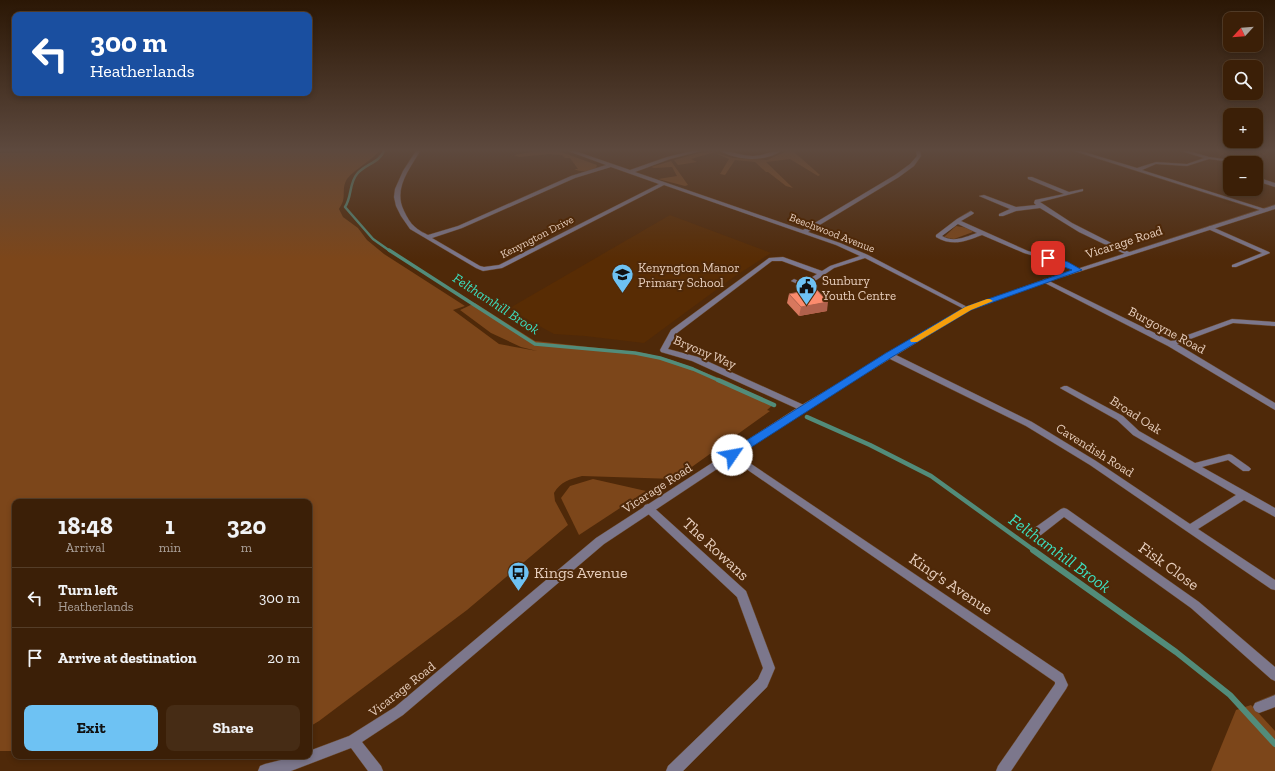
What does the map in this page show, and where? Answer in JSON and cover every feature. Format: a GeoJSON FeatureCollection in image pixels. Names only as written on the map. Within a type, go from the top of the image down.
{"type":"FeatureCollection","features":[{"type":"Feature","properties":{"kind":"street","name":"Kenyngton Drive"},"geometry":{"type":"LineString","coordinates":[[398,187],[398,205],[404,218],[412,228],[478,267],[488,268],[500,267],[656,187]]}},
{"type":"Feature","properties":{"kind":"street"},"geometry":{"type":"LineString","coordinates":[[428,237],[460,227],[550,187]]}},
{"type":"Feature","properties":{"kind":"street","name":"Beechwood Avenue"},"geometry":{"type":"LineString","coordinates":[[671,187],[843,246],[866,256],[968,309]]}},
{"type":"Feature","properties":{"kind":"street"},"geometry":{"type":"LineString","coordinates":[[804,232],[879,187]]}},
{"type":"Feature","properties":{"kind":"street"},"geometry":{"type":"LineString","coordinates":[[1052,187],[1070,194]]}},
{"type":"Feature","properties":{"kind":"street"},"geometry":{"type":"LineString","coordinates":[[1191,187],[1265,210]]}},
{"type":"Feature","properties":{"kind":"street"},"geometry":{"type":"LineString","coordinates":[[1081,190],[1070,194],[1037,201],[1037,203],[1055,216],[1096,239],[1129,254]]}},
{"type":"Feature","properties":{"kind":"street"},"geometry":{"type":"LineString","coordinates":[[982,196],[1015,209]]}},
{"type":"Feature","properties":{"kind":"street"},"geometry":{"type":"LineString","coordinates":[[1001,215],[1015,209],[1041,206]]}},
{"type":"Feature","properties":{"kind":"street","name":"Vicarage Road"},"geometry":{"type":"LineString","coordinates":[[312,757],[353,741],[398,711],[600,541],[648,508],[803,408],[889,355],[968,309],[1045,281],[1275,207]]}},
{"type":"Feature","properties":{"kind":"street"},"geometry":{"type":"LineString","coordinates":[[971,213],[963,216],[958,222],[938,236],[948,242],[956,242],[982,233]]}},
{"type":"Feature","properties":{"kind":"street"},"geometry":{"type":"LineString","coordinates":[[958,222],[1030,253],[1066,264],[1079,270]]}},
{"type":"Feature","properties":{"kind":"street"},"geometry":{"type":"LineString","coordinates":[[1210,228],[1267,253],[1234,266]]}},
{"type":"Feature","properties":{"kind":"street"},"geometry":{"type":"LineString","coordinates":[[804,285],[832,267],[866,256]]}},
{"type":"Feature","properties":{"kind":"street","name":"Bryony Way"},"geometry":{"type":"LineString","coordinates":[[803,408],[695,359],[664,350],[674,332],[771,259],[783,259],[822,273]]}},
{"type":"Feature","properties":{"kind":"street"},"geometry":{"type":"LineString","coordinates":[[794,281],[813,289]]}},
{"type":"Feature","properties":{"kind":"street","name":"Burgoyne Road"},"geometry":{"type":"LineString","coordinates":[[1045,281],[1171,344],[1275,407]]}},
{"type":"Feature","properties":{"kind":"street"},"geometry":{"type":"LineString","coordinates":[[1171,344],[1232,321],[1275,324]]}},
{"type":"Feature","properties":{"kind":"street","name":"Cavendish Road"},"geometry":{"type":"LineString","coordinates":[[889,355],[1029,424],[1093,463],[1275,586]]}},
{"type":"Feature","properties":{"kind":"street","name":"Broad Oak"},"geometry":{"type":"LineString","coordinates":[[1064,388],[1120,418],[1136,433],[1275,513]]}},
{"type":"Feature","properties":{"kind":"street","name":"King's Avenue"},"geometry":{"type":"LineString","coordinates":[[732,455],[1059,678],[1062,685],[1003,771]]}},
{"type":"Feature","properties":{"kind":"street"},"geometry":{"type":"LineString","coordinates":[[1194,466],[1229,457],[1246,469]]}},
{"type":"Feature","properties":{"kind":"street"},"geometry":{"type":"LineString","coordinates":[[1191,528],[1244,495]]}},
{"type":"Feature","properties":{"kind":"street","name":"The Rowans"},"geometry":{"type":"LineString","coordinates":[[648,508],[742,594],[769,668],[763,683],[673,771]]}},
{"type":"Feature","properties":{"kind":"street","name":"Fisk Close"},"geometry":{"type":"LineString","coordinates":[[1037,532],[1064,512],[1195,605],[1275,675]]}},
{"type":"Feature","properties":{"kind":"street"},"geometry":{"type":"LineString","coordinates":[[1259,707],[1275,701]]}},
{"type":"Feature","properties":{"kind":"street"},"geometry":{"type":"LineString","coordinates":[[353,741],[376,771]]}},
{"type":"Feature","properties":{"kind":"street","name":"Vicarage Road"},"geometry":{"type":"LineString","coordinates":[[265,771],[306,759]]}},
{"type":"Feature","properties":{"kind":"shaded area"},"geometry":{"type":"Polygon","coordinates":[[[0,187],[345,187],[343,201],[339,209],[343,217],[358,228],[367,240],[384,254],[465,306],[453,310],[499,344],[537,351],[521,347],[491,333],[460,310],[475,303],[535,341],[644,353],[672,360],[727,381],[774,404],[767,410],[770,411],[675,479],[582,476],[569,480],[559,486],[554,493],[555,501],[568,525],[467,610],[312,725],[312,499],[12,499],[12,751],[0,751],[0,187]]]}},
{"type":"Feature","properties":{"kind":"shaded area","name":"Kenyngton Manor Primary School"},"geometry":{"type":"Polygon","coordinates":[[[670,215],[771,253],[731,279],[644,343],[554,334],[508,309],[670,215]]]}},
{"type":"Feature","properties":{"kind":"shaded area"},"geometry":{"type":"Polygon","coordinates":[[[956,226],[968,228],[973,232],[954,239],[944,237],[956,226]]]}},
{"type":"Feature","properties":{"kind":"shaded area"},"geometry":{"type":"Polygon","coordinates":[[[593,479],[646,491],[579,535],[561,498],[570,486],[593,479]]]}},
{"type":"Feature","properties":{"kind":"shaded area"},"geometry":{"type":"Polygon","coordinates":[[[1251,705],[1275,731],[1275,771],[1211,771],[1236,710],[1251,705]]]}},
{"type":"Feature","properties":{"kind":"building"},"geometry":{"type":"Polygon","coordinates":[[[816,289],[828,302],[801,307],[789,294],[816,289]]]}},
{"type":"Feature","properties":{"kind":"waterway","name":"Felthamhill Brook"},"geometry":{"type":"LineString","coordinates":[[352,187],[349,199],[345,207],[373,239],[390,251]]}},
{"type":"Feature","properties":{"kind":"waterway","name":"Felthamhill Brook"},"geometry":{"type":"LineString","coordinates":[[389,250],[535,344],[635,353],[660,358],[693,369],[720,381]]}},
{"type":"Feature","properties":{"kind":"waterway","name":"Felthamhill Brook"},"geometry":{"type":"LineString","coordinates":[[718,380],[774,405]]}},
{"type":"Feature","properties":{"kind":"waterway","name":"Felthamhill Brook"},"geometry":{"type":"LineString","coordinates":[[807,417],[870,445],[931,476],[1035,551]]}},
{"type":"Feature","properties":{"kind":"waterway","name":"Felthamhill Brook"},"geometry":{"type":"LineString","coordinates":[[1033,550],[1176,652],[1230,695],[1275,744]]}},
{"type":"Feature","properties":{"kind":"slow traffic"},"geometry":{"type":"LineString","coordinates":[[914,340],[968,309],[990,301]]}},
{"type":"Feature","properties":{"kind":"place","name":"Kenyngton Manor Primary School"},"geometry":{"type":"Point","coordinates":[623,294]}},
{"type":"Feature","properties":{"kind":"place","name":"Sunbury Youth Centre"},"geometry":{"type":"Point","coordinates":[807,306]}},
{"type":"Feature","properties":{"kind":"place","name":"Kings Avenue"},"geometry":{"type":"Point","coordinates":[518,592]}},
{"type":"Feature","properties":{"kind":"route"},"geometry":{"type":"LineString","coordinates":[[732,455],[803,408],[889,355],[968,309],[1079,270],[1048,258]]}}]}
